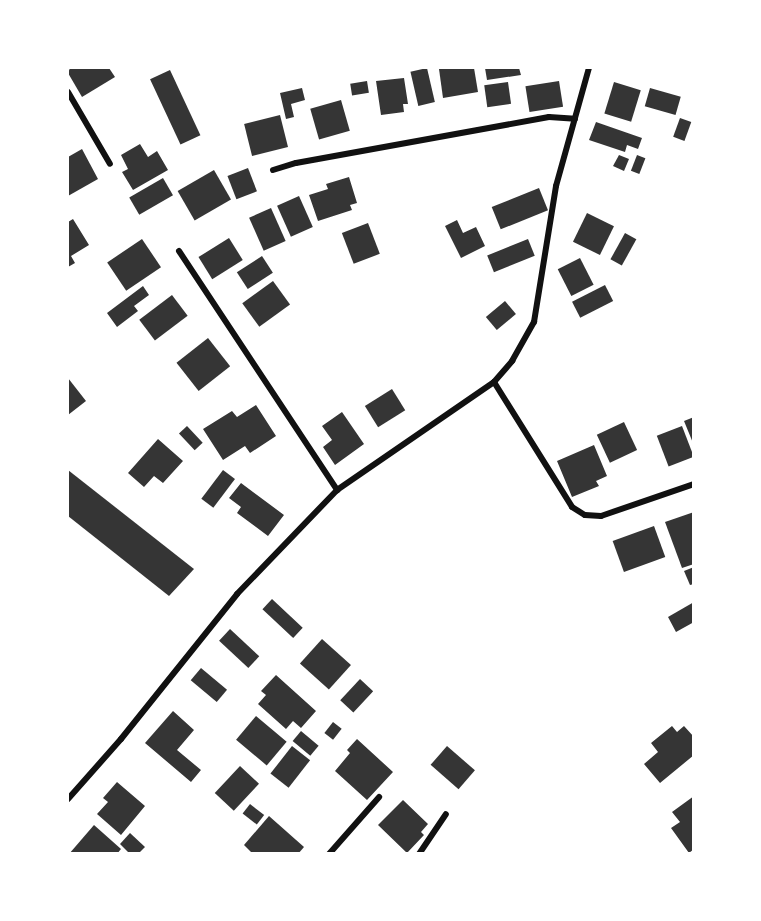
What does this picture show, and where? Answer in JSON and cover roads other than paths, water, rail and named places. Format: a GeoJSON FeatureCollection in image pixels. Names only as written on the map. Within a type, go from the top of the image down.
{"type":"FeatureCollection","features":[{"type":"Feature","properties":{"kind":"street"},"geometry":{"type":"LineString","coordinates":[[68,799],[121,739],[237,594],[337,490],[494,382],[512,361],[534,322],[556,186],[589,68]]}},
{"type":"Feature","properties":{"kind":"street"},"geometry":{"type":"LineString","coordinates":[[68,92],[110,164]]}},
{"type":"Feature","properties":{"kind":"street"},"geometry":{"type":"LineString","coordinates":[[273,170],[296,163],[549,117],[574,119]]}},
{"type":"Feature","properties":{"kind":"street"},"geometry":{"type":"LineString","coordinates":[[179,251],[337,490]]}},
{"type":"Feature","properties":{"kind":"street"},"geometry":{"type":"LineString","coordinates":[[494,382],[572,507],[585,514],[602,516],[693,484]]}},
{"type":"Feature","properties":{"kind":"street"},"geometry":{"type":"LineString","coordinates":[[329,854],[379,796]]}},
{"type":"Feature","properties":{"kind":"street"},"geometry":{"type":"LineString","coordinates":[[419,854],[446,814]]}}]}
